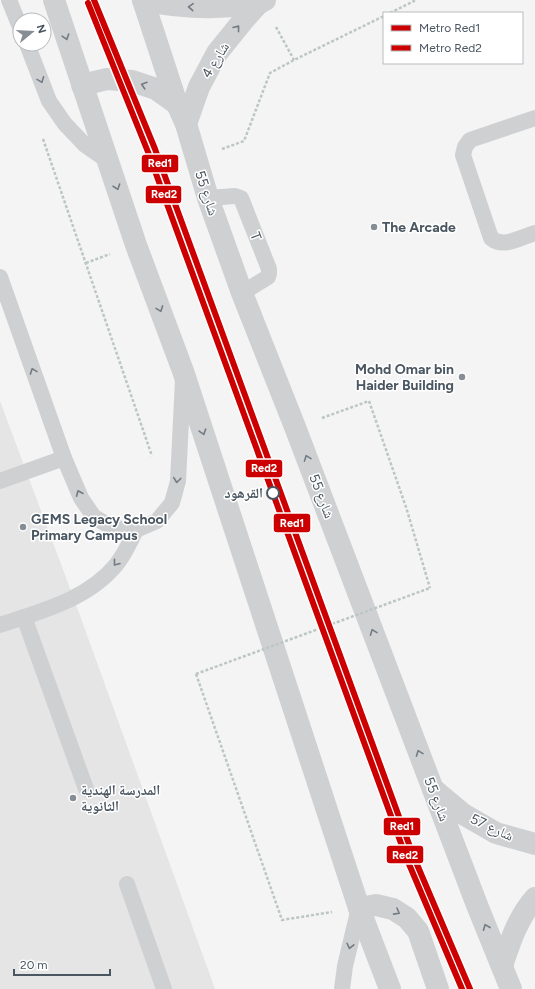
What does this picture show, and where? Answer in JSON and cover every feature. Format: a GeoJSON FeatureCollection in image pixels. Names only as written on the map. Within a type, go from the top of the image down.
{"type":"FeatureCollection","features":[{"type":"Feature","properties":{"kind":"street"},"geometry":{"type":"LineString","coordinates":[[54,0],[136,244],[183,371],[359,908],[390,989]]}},
{"type":"Feature","properties":{"kind":"street"},"geometry":{"type":"LineString","coordinates":[[143,0],[168,6],[194,8],[262,2]]}},
{"type":"Feature","properties":{"kind":"street","name":"شارع 55"},"geometry":{"type":"LineString","coordinates":[[143,0],[177,104],[186,124],[208,198],[242,293],[296,427],[433,789],[511,989]]}},
{"type":"Feature","properties":{"kind":"street","name":"شارع 4"},"geometry":{"type":"LineString","coordinates":[[186,124],[199,87],[217,53],[242,22],[262,2]]}},
{"type":"Feature","properties":{"kind":"street"},"geometry":{"type":"LineString","coordinates":[[82,85],[107,79],[132,81],[156,89],[177,104]]}},
{"type":"Feature","properties":{"kind":"street","name":"شارع 57"},"geometry":{"type":"LineString","coordinates":[[433,789],[463,814],[496,833],[535,844]]}},
{"type":"Feature","properties":{"kind":"street"},"geometry":{"type":"LineString","coordinates":[[502,966],[513,934],[529,904],[535,898]]}},
{"type":"Feature","properties":{"kind":"street"},"geometry":{"type":"LineString","coordinates":[[359,908],[376,905],[392,909],[407,918],[418,931],[438,989]]}},
{"type":"Feature","properties":{"kind":"lane"},"geometry":{"type":"LineString","coordinates":[[9,0],[14,12]]}},
{"type":"Feature","properties":{"kind":"lane"},"geometry":{"type":"LineString","coordinates":[[30,52],[50,101],[65,124],[85,145],[108,161]]}},
{"type":"Feature","properties":{"kind":"lane"},"geometry":{"type":"LineString","coordinates":[[535,118],[470,140],[465,147],[463,155],[491,238],[495,242],[502,244],[535,233]]}},
{"type":"Feature","properties":{"kind":"lane","name":"T"},"geometry":{"type":"LineString","coordinates":[[208,198],[235,196],[241,198],[268,269],[268,277],[242,293]]}},
{"type":"Feature","properties":{"kind":"lane"},"geometry":{"type":"LineString","coordinates":[[0,277],[64,458],[81,498],[94,517],[113,528],[136,530],[157,521],[172,503],[178,481],[183,371]]}},
{"type":"Feature","properties":{"kind":"lane"},"geometry":{"type":"LineString","coordinates":[[0,481],[64,458]]}},
{"type":"Feature","properties":{"kind":"lane"},"geometry":{"type":"LineString","coordinates":[[0,626],[74,598],[102,579],[128,548],[136,530]]}},
{"type":"Feature","properties":{"kind":"lane"},"geometry":{"type":"LineString","coordinates":[[24,617],[86,789]]}},
{"type":"Feature","properties":{"kind":"lane"},"geometry":{"type":"LineString","coordinates":[[127,884],[164,989]]}},
{"type":"Feature","properties":{"kind":"lane"},"geometry":{"type":"LineString","coordinates":[[342,989],[345,966],[359,908]]}},
{"type":"Feature","properties":{"kind":"path"},"geometry":{"type":"LineString","coordinates":[[392,12],[416,0]]}},
{"type":"Feature","properties":{"kind":"path"},"geometry":{"type":"LineString","coordinates":[[262,2],[294,60]]}},
{"type":"Feature","properties":{"kind":"path"},"geometry":{"type":"LineString","coordinates":[[196,158],[244,141],[270,73],[383,16]]}},
{"type":"Feature","properties":{"kind":"path"},"geometry":{"type":"LineString","coordinates":[[42,136],[153,459]]}},
{"type":"Feature","properties":{"kind":"path"},"geometry":{"type":"LineString","coordinates":[[296,427],[369,401],[406,507],[430,588],[196,674],[282,920],[359,908]]}},
{"type":"Feature","properties":{"kind":"shaded area","name":"المدرسة الهندية الثانوية"},"geometry":{"type":"Polygon","coordinates":[[[0,401],[74,599],[215,989],[0,989],[0,401]]]}},
{"type":"Feature","properties":{"kind":"metro line","name":"Red1"},"geometry":{"type":"LineString","coordinates":[[94,0],[155,149],[413,855],[470,989]]}},
{"type":"Feature","properties":{"kind":"metro line","name":"Red2"},"geometry":{"type":"LineString","coordinates":[[88,3],[148,152],[406,857],[462,989]]}},
{"type":"Feature","properties":{"kind":"place","name":"The Arcade"},"geometry":{"type":"Point","coordinates":[374,227]}},
{"type":"Feature","properties":{"kind":"place","name":"Mohd Omar bin Haider Building"},"geometry":{"type":"Point","coordinates":[462,377]}},
{"type":"Feature","properties":{"kind":"place","name":"القرهود"},"geometry":{"type":"Point","coordinates":[273,493]}},
{"type":"Feature","properties":{"kind":"place","name":"GEMS Legacy School Primary Campus"},"geometry":{"type":"Point","coordinates":[23,527]}},
{"type":"Feature","properties":{"kind":"place","name":"المدرسة الهندية الثانوية"},"geometry":{"type":"Point","coordinates":[73,798]}}]}
